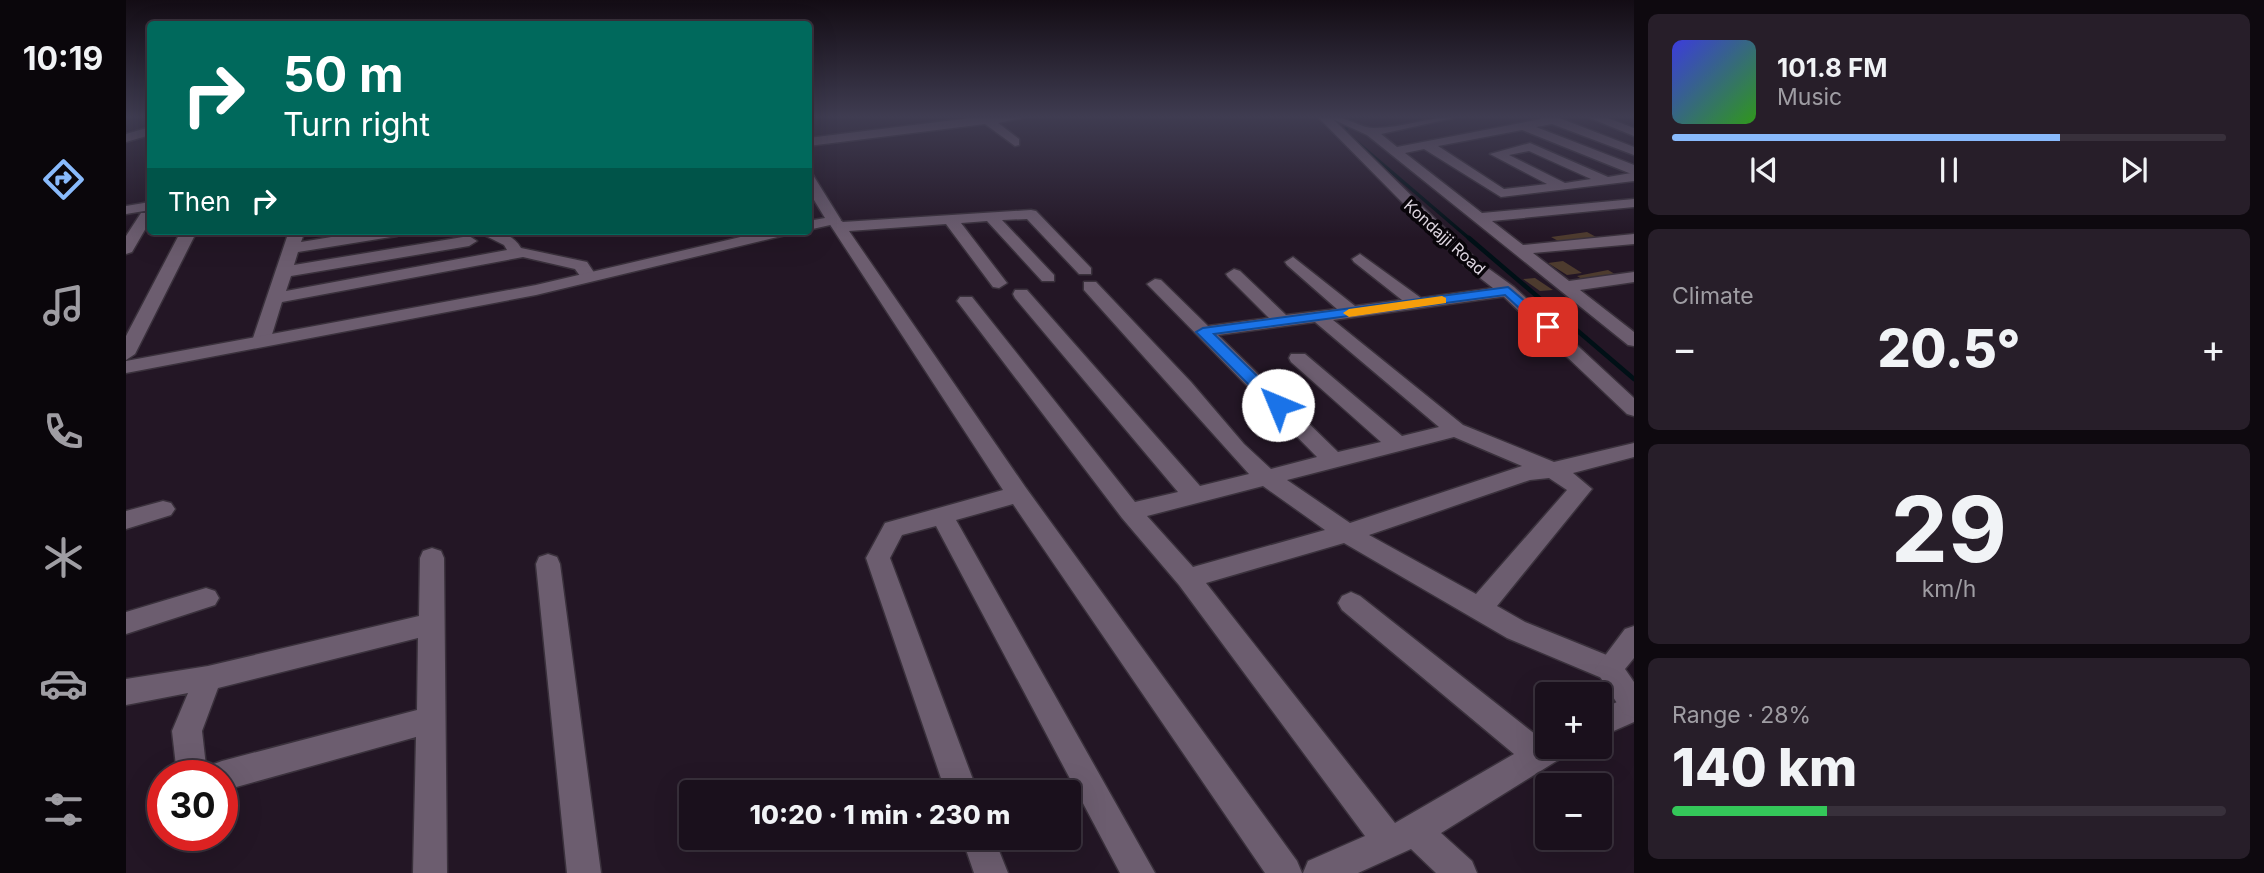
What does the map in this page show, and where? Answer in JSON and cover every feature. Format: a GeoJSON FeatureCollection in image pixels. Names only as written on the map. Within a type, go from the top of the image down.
{"type":"FeatureCollection","features":[{"type":"Feature","properties":{"kind":"street","name":"Kondajji Road"},"geometry":{"type":"LineString","coordinates":[[1364,157],[1472,264],[1508,291],[1634,409]]}},
{"type":"Feature","properties":{"kind":"street"},"geometry":{"type":"LineString","coordinates":[[1402,157],[1482,217],[1519,250],[1634,341]]}},
{"type":"Feature","properties":{"kind":"street"},"geometry":{"type":"LineString","coordinates":[[1445,157],[1502,193],[1541,213]]}},
{"type":"Feature","properties":{"kind":"street"},"geometry":{"type":"LineString","coordinates":[[1502,157],[1616,205]]}},
{"type":"Feature","properties":{"kind":"street"},"geometry":{"type":"LineString","coordinates":[[1552,157],[1607,181]]}},
{"type":"Feature","properties":{"kind":"street"},"geometry":{"type":"LineString","coordinates":[[1600,157],[1634,170]]}},
{"type":"Feature","properties":{"kind":"street"},"geometry":{"type":"LineString","coordinates":[[1502,193],[1634,177]]}},
{"type":"Feature","properties":{"kind":"street"},"geometry":{"type":"LineString","coordinates":[[812,184],[1018,494],[1285,873]]}},
{"type":"Feature","properties":{"kind":"street"},"geometry":{"type":"LineString","coordinates":[[1482,217],[1634,203]]}},
{"type":"Feature","properties":{"kind":"street"},"geometry":{"type":"LineString","coordinates":[[126,209],[147,211]]}},
{"type":"Feature","properties":{"kind":"street"},"geometry":{"type":"LineString","coordinates":[[126,249],[147,213]]}},
{"type":"Feature","properties":{"kind":"street"},"geometry":{"type":"LineString","coordinates":[[812,226],[1031,214],[1237,449],[1268,478],[1346,533],[1516,630],[1609,669],[1634,706],[1612,718]]}},
{"type":"Feature","properties":{"kind":"street"},"geometry":{"type":"LineString","coordinates":[[990,216],[1048,278]]}},
{"type":"Feature","properties":{"kind":"street"},"geometry":{"type":"LineString","coordinates":[[949,218],[999,283]]}},
{"type":"Feature","properties":{"kind":"street"},"geometry":{"type":"LineString","coordinates":[[126,354],[187,235]]}},
{"type":"Feature","properties":{"kind":"street"},"geometry":{"type":"LineString","coordinates":[[261,341],[296,235]]}},
{"type":"Feature","properties":{"kind":"street"},"geometry":{"type":"LineString","coordinates":[[291,248],[372,235]]}},
{"type":"Feature","properties":{"kind":"street"},"geometry":{"type":"LineString","coordinates":[[493,235],[510,242],[517,253]]}},
{"type":"Feature","properties":{"kind":"street"},"geometry":{"type":"LineString","coordinates":[[126,367],[589,277],[768,235]]}},
{"type":"Feature","properties":{"kind":"street"},"geometry":{"type":"LineString","coordinates":[[1519,250],[1634,239]]}},
{"type":"Feature","properties":{"kind":"street"},"geometry":{"type":"LineString","coordinates":[[283,272],[469,241]]}},
{"type":"Feature","properties":{"kind":"street"},"geometry":{"type":"LineString","coordinates":[[274,298],[517,253],[544,255],[581,265],[589,277]]}},
{"type":"Feature","properties":{"kind":"street"},"geometry":{"type":"LineString","coordinates":[[1360,259],[1418,304]]}},
{"type":"Feature","properties":{"kind":"street"},"geometry":{"type":"LineString","coordinates":[[1293,262],[1352,313]]}},
{"type":"Feature","properties":{"kind":"street"},"geometry":{"type":"LineString","coordinates":[[1234,274],[1283,322]]}},
{"type":"Feature","properties":{"kind":"street"},"geometry":{"type":"LineString","coordinates":[[1566,287],[1634,277]]}},
{"type":"Feature","properties":{"kind":"street"},"geometry":{"type":"LineString","coordinates":[[1155,285],[1334,460]]}},
{"type":"Feature","properties":{"kind":"street"},"geometry":{"type":"LineString","coordinates":[[1203,332],[1508,291]]}},
{"type":"Feature","properties":{"kind":"street"},"geometry":{"type":"LineString","coordinates":[[1021,294],[1195,496]]}},
{"type":"Feature","properties":{"kind":"street"},"geometry":{"type":"LineString","coordinates":[[966,301],[1130,512],[1188,578],[1402,837],[1460,873]]}},
{"type":"Feature","properties":{"kind":"street"},"geometry":{"type":"LineString","coordinates":[[1607,319],[1634,315]]}},
{"type":"Feature","properties":{"kind":"street"},"geometry":{"type":"LineString","coordinates":[[1319,317],[1456,430],[1553,470],[1581,489],[1480,608]]}},
{"type":"Feature","properties":{"kind":"street"},"geometry":{"type":"LineString","coordinates":[[1298,358],[1396,443]]}},
{"type":"Feature","properties":{"kind":"street"},"geometry":{"type":"LineString","coordinates":[[1130,512],[1456,430]]}},
{"type":"Feature","properties":{"kind":"street"},"geometry":{"type":"LineString","coordinates":[[1188,578],[1346,533],[1528,472],[1553,470],[1634,450]]}},
{"type":"Feature","properties":{"kind":"street"},"geometry":{"type":"LineString","coordinates":[[957,780],[878,558],[893,529],[1018,494]]}},
{"type":"Feature","properties":{"kind":"street"},"geometry":{"type":"LineString","coordinates":[[126,520],[163,509]]}},
{"type":"Feature","properties":{"kind":"street"},"geometry":{"type":"LineString","coordinates":[[942,516],[1138,873]]}},
{"type":"Feature","properties":{"kind":"street"},"geometry":{"type":"LineString","coordinates":[[430,873],[432,558]]}},
{"type":"Feature","properties":{"kind":"street"},"geometry":{"type":"LineString","coordinates":[[548,564],[584,873]]}},
{"type":"Feature","properties":{"kind":"street"},"geometry":{"type":"LineString","coordinates":[[126,623],[206,598]]}},
{"type":"Feature","properties":{"kind":"street"},"geometry":{"type":"LineString","coordinates":[[1351,603],[1535,744]]}},
{"type":"Feature","properties":{"kind":"street"},"geometry":{"type":"LineString","coordinates":[[126,692],[148,685],[208,678],[430,624]]}},
{"type":"Feature","properties":{"kind":"street"},"geometry":{"type":"LineString","coordinates":[[1609,669],[1634,637]]}},
{"type":"Feature","properties":{"kind":"street"},"geometry":{"type":"LineString","coordinates":[[190,760],[187,731],[208,678]]}},
{"type":"Feature","properties":{"kind":"street"},"geometry":{"type":"LineString","coordinates":[[238,772],[432,719]]}},
{"type":"Feature","properties":{"kind":"street"},"geometry":{"type":"LineString","coordinates":[[1320,873],[1402,837],[1535,756]]}},
{"type":"Feature","properties":{"kind":"street"},"geometry":{"type":"LineString","coordinates":[[982,850],[991,873]]}},
{"type":"Feature","properties":{"kind":"building"},"geometry":{"type":"Polygon","coordinates":[[[1587,232],[1607,243],[1571,248],[1551,237],[1587,232]]]}},
{"type":"Feature","properties":{"kind":"building"},"geometry":{"type":"Polygon","coordinates":[[[1563,261],[1582,273],[1567,275],[1548,263],[1563,261]]]}},
{"type":"Feature","properties":{"kind":"building"},"geometry":{"type":"Polygon","coordinates":[[[1608,270],[1620,277],[1588,283],[1577,276],[1608,270]]]}},
{"type":"Feature","properties":{"kind":"building"},"geometry":{"type":"Polygon","coordinates":[[[1535,278],[1553,290],[1540,291],[1523,279],[1535,278]]]}},
{"type":"Feature","properties":{"kind":"building"},"geometry":{"type":"Polygon","coordinates":[[[1549,300],[1562,300],[1577,314],[1564,314],[1549,300]]]}},
{"type":"Feature","properties":{"kind":"waterway"},"geometry":{"type":"LineString","coordinates":[[1374,157],[1471,240]]}},
{"type":"Feature","properties":{"kind":"waterway"},"geometry":{"type":"LineString","coordinates":[[1469,238],[1634,379]]}},
{"type":"Feature","properties":{"kind":"slow traffic"},"geometry":{"type":"LineString","coordinates":[[1349,313],[1442,300]]}},
{"type":"Feature","properties":{"kind":"route"},"geometry":{"type":"LineString","coordinates":[[1278,405],[1203,332],[1508,291],[1548,327]]}}]}
